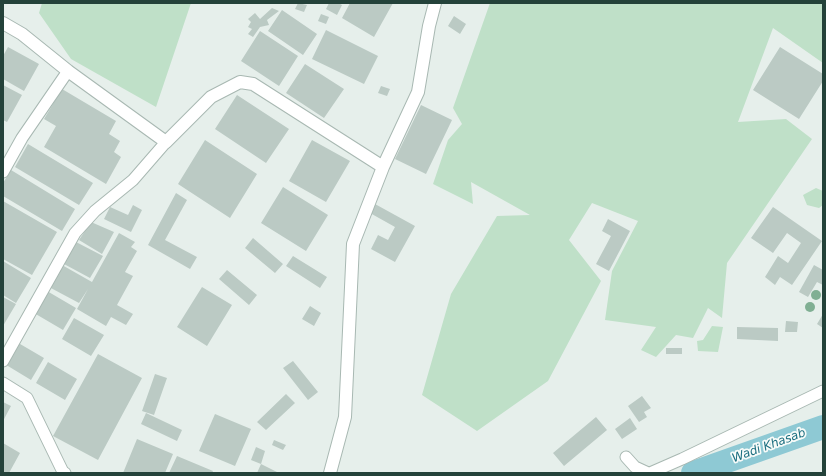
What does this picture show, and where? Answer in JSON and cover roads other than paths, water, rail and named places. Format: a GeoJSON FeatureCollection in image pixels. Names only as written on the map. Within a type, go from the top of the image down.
{"type":"FeatureCollection","features":[{"type":"Feature","properties":{"kind":"street"},"geometry":{"type":"LineString","coordinates":[[330,473],[345,417],[353,244],[383,167],[418,92],[429,26],[435,3]]}},
{"type":"Feature","properties":{"kind":"street"},"geometry":{"type":"LineString","coordinates":[[3,23],[22,34],[68,71],[166,142]]}},
{"type":"Feature","properties":{"kind":"street"},"geometry":{"type":"LineString","coordinates":[[3,172],[22,138],[68,71]]}},
{"type":"Feature","properties":{"kind":"street"},"geometry":{"type":"LineString","coordinates":[[3,361],[75,233],[95,211],[133,180],[166,142],[211,97],[240,82],[253,84],[383,167]]}},
{"type":"Feature","properties":{"kind":"street"},"geometry":{"type":"LineString","coordinates":[[3,383],[27,398],[60,473]]}},
{"type":"Feature","properties":{"kind":"street"},"geometry":{"type":"LineString","coordinates":[[626,457],[635,467],[649,473],[682,459],[823,391]]}},
{"type":"Feature","properties":{"kind":"waterway","name":"Wadi Khasab"},"geometry":{"type":"LineString","coordinates":[[693,473],[823,427]]}}]}
